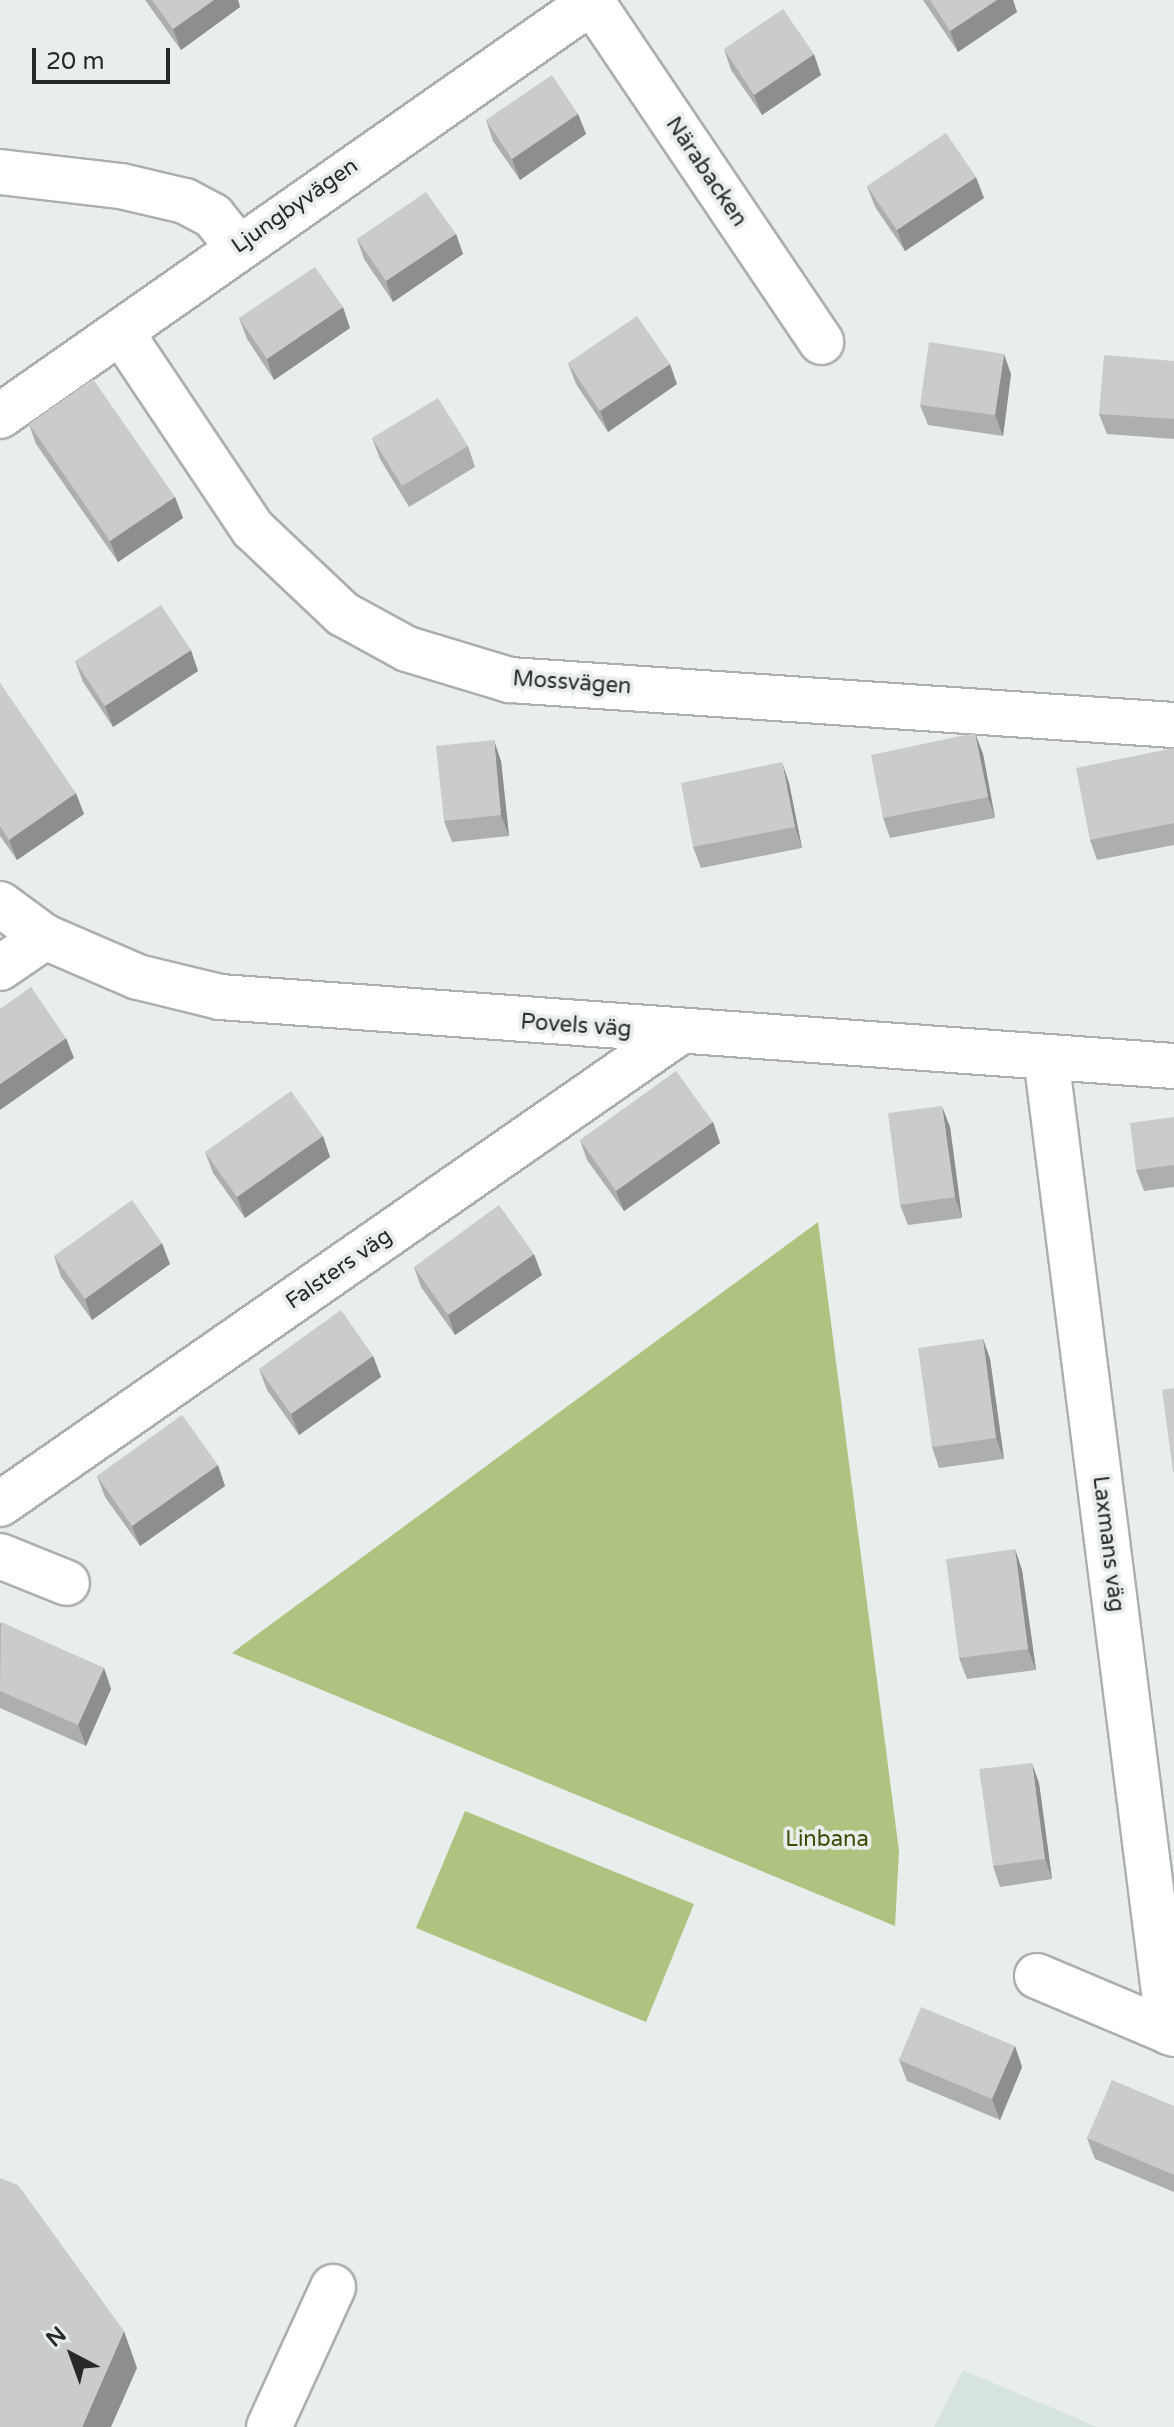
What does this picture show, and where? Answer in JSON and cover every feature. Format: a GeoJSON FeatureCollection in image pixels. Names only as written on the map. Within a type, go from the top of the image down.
{"type":"FeatureCollection","features":[{"type":"Feature","properties":{"kind":"street","name":"Ljungbyvägen"},"geometry":{"type":"LineString","coordinates":[[0,416],[237,246],[593,1]]}},
{"type":"Feature","properties":{"kind":"street","name":"Närabacken"},"geometry":{"type":"LineString","coordinates":[[593,1],[821,342]]}},
{"type":"Feature","properties":{"kind":"street"},"geometry":{"type":"LineString","coordinates":[[6,164],[185,201],[213,216],[237,246]]}},
{"type":"Feature","properties":{"kind":"street","name":"Mossvägen"},"geometry":{"type":"LineString","coordinates":[[121,332],[253,529],[343,614],[407,649],[510,680],[1174,725]]}},
{"type":"Feature","properties":{"kind":"street","name":"Povels väg"},"geometry":{"type":"LineString","coordinates":[[0,904],[45,937],[138,977],[220,997],[678,1033],[1174,1066]]}},
{"type":"Feature","properties":{"kind":"street"},"geometry":{"type":"LineString","coordinates":[[0,968],[45,937]]}},
{"type":"Feature","properties":{"kind":"street","name":"Falsters väg"},"geometry":{"type":"LineString","coordinates":[[0,1504],[678,1033]]}},
{"type":"Feature","properties":{"kind":"street","name":"Laxmans väg"},"geometry":{"type":"LineString","coordinates":[[1046,1057],[1172,2033]]}},
{"type":"Feature","properties":{"kind":"street"},"geometry":{"type":"LineString","coordinates":[[0,1556],[67,1583]]}},
{"type":"Feature","properties":{"kind":"street"},"geometry":{"type":"LineString","coordinates":[[1037,1976],[1172,2033]]}},
{"type":"Feature","properties":{"kind":"street"},"geometry":{"type":"LineString","coordinates":[[269,2427],[333,2287]]}},
{"type":"Feature","properties":{"kind":"shaded area"},"geometry":{"type":"Polygon","coordinates":[[[963,2370],[1097,2427],[934,2427],[963,2370]]]}},
{"type":"Feature","properties":{"kind":"green space","name":"Linbana"},"geometry":{"type":"Polygon","coordinates":[[[818,1222],[899,1851],[895,1926],[232,1653],[818,1222]]]}},
{"type":"Feature","properties":{"kind":"green space"},"geometry":{"type":"Polygon","coordinates":[[[465,1811],[694,1904],[646,2022],[416,1928],[465,1811]]]}},
{"type":"Feature","properties":{"kind":"building"},"geometry":{"type":"Polygon","coordinates":[[[152,0],[214,0],[173,29],[152,0]]]}},
{"type":"Feature","properties":{"kind":"building"},"geometry":{"type":"Polygon","coordinates":[[[930,0],[997,0],[950,31],[930,0]]]}},
{"type":"Feature","properties":{"kind":"building"},"geometry":{"type":"Polygon","coordinates":[[[783,9],[814,54],[754,95],[724,49],[783,9]]]}},
{"type":"Feature","properties":{"kind":"building"},"geometry":{"type":"Polygon","coordinates":[[[552,75],[578,114],[512,159],[486,120],[552,75]]]}},
{"type":"Feature","properties":{"kind":"building"},"geometry":{"type":"Polygon","coordinates":[[[946,133],[976,177],[897,230],[867,186],[946,133]]]}},
{"type":"Feature","properties":{"kind":"building"},"geometry":{"type":"Polygon","coordinates":[[[426,192],[456,234],[386,281],[357,239],[426,192]]]}},
{"type":"Feature","properties":{"kind":"building"},"geometry":{"type":"Polygon","coordinates":[[[315,267],[343,307],[267,359],[239,318],[315,267]]]}},
{"type":"Feature","properties":{"kind":"building"},"geometry":{"type":"Polygon","coordinates":[[[637,316],[670,364],[600,411],[568,363],[637,316]]]}},
{"type":"Feature","properties":{"kind":"building"},"geometry":{"type":"Polygon","coordinates":[[[929,342],[1004,354],[995,415],[920,405],[929,342]]]}},
{"type":"Feature","properties":{"kind":"building"},"geometry":{"type":"Polygon","coordinates":[[[1104,355],[1174,361],[1174,419],[1099,414],[1104,355]]]}},
{"type":"Feature","properties":{"kind":"building"},"geometry":{"type":"Polygon","coordinates":[[[93,379],[175,497],[110,541],[29,424],[93,379]]]}},
{"type":"Feature","properties":{"kind":"building"},"geometry":{"type":"Polygon","coordinates":[[[438,398],[468,446],[402,486],[372,438],[438,398]]]}},
{"type":"Feature","properties":{"kind":"building"},"geometry":{"type":"Polygon","coordinates":[[[161,605],[191,650],[105,706],[75,661],[161,605]]]}},
{"type":"Feature","properties":{"kind":"building"},"geometry":{"type":"Polygon","coordinates":[[[0,683],[76,793],[9,840],[0,826],[0,683]]]}},
{"type":"Feature","properties":{"kind":"building"},"geometry":{"type":"Polygon","coordinates":[[[975,733],[988,797],[883,818],[871,755],[975,733]]]}},
{"type":"Feature","properties":{"kind":"building"},"geometry":{"type":"Polygon","coordinates":[[[494,740],[501,815],[444,821],[436,746],[494,740]]]}},
{"type":"Feature","properties":{"kind":"building"},"geometry":{"type":"Polygon","coordinates":[[[1174,748],[1174,823],[1090,840],[1076,768],[1174,748]]]}},
{"type":"Feature","properties":{"kind":"building"},"geometry":{"type":"Polygon","coordinates":[[[782,762],[795,827],[693,847],[681,783],[782,762]]]}},
{"type":"Feature","properties":{"kind":"building"},"geometry":{"type":"Polygon","coordinates":[[[31,987],[66,1038],[0,1084],[0,1009],[31,987]]]}},
{"type":"Feature","properties":{"kind":"building"},"geometry":{"type":"Polygon","coordinates":[[[676,1071],[713,1122],[616,1191],[580,1140],[676,1071]]]}},
{"type":"Feature","properties":{"kind":"building"},"geometry":{"type":"Polygon","coordinates":[[[291,1091],[323,1136],[237,1197],[205,1152],[291,1091]]]}},
{"type":"Feature","properties":{"kind":"building"},"geometry":{"type":"Polygon","coordinates":[[[942,1106],[955,1197],[900,1205],[888,1113],[942,1106]]]}},
{"type":"Feature","properties":{"kind":"building"},"geometry":{"type":"Polygon","coordinates":[[[1174,1117],[1174,1165],[1136,1170],[1130,1123],[1174,1117]]]}},
{"type":"Feature","properties":{"kind":"building"},"geometry":{"type":"Polygon","coordinates":[[[132,1200],[162,1243],[85,1299],[54,1256],[132,1200]]]}},
{"type":"Feature","properties":{"kind":"building"},"geometry":{"type":"Polygon","coordinates":[[[499,1205],[534,1254],[448,1315],[414,1267],[499,1205]]]}},
{"type":"Feature","properties":{"kind":"building"},"geometry":{"type":"Polygon","coordinates":[[[341,1310],[373,1356],[291,1414],[259,1369],[341,1310]]]}},
{"type":"Feature","properties":{"kind":"building"},"geometry":{"type":"Polygon","coordinates":[[[983,1339],[996,1438],[932,1447],[918,1348],[983,1339]]]}},
{"type":"Feature","properties":{"kind":"building"},"geometry":{"type":"Polygon","coordinates":[[[1174,1388],[1174,1472],[1173,1472],[1162,1390],[1174,1388]]]}},
{"type":"Feature","properties":{"kind":"building"},"geometry":{"type":"Polygon","coordinates":[[[182,1415],[218,1465],[132,1526],[97,1476],[182,1415]]]}},
{"type":"Feature","properties":{"kind":"building"},"geometry":{"type":"Polygon","coordinates":[[[1015,1549],[1028,1649],[959,1658],[946,1559],[1015,1549]]]}},
{"type":"Feature","properties":{"kind":"building"},"geometry":{"type":"Polygon","coordinates":[[[1,1622],[104,1668],[78,1725],[0,1691],[1,1622]]]}},
{"type":"Feature","properties":{"kind":"building"},"geometry":{"type":"Polygon","coordinates":[[[1032,1763],[1045,1859],[993,1866],[979,1769],[1032,1763]]]}},
{"type":"Feature","properties":{"kind":"building"},"geometry":{"type":"Polygon","coordinates":[[[921,2007],[1015,2046],[992,2099],[899,2060],[921,2007]]]}},
{"type":"Feature","properties":{"kind":"building"},"geometry":{"type":"Polygon","coordinates":[[[1112,2080],[1174,2106],[1174,2175],[1087,2138],[1112,2080]]]}},
{"type":"Feature","properties":{"kind":"building"},"geometry":{"type":"Polygon","coordinates":[[[0,2178],[18,2185],[124,2331],[82,2427],[0,2427],[0,2178]]]}}]}
